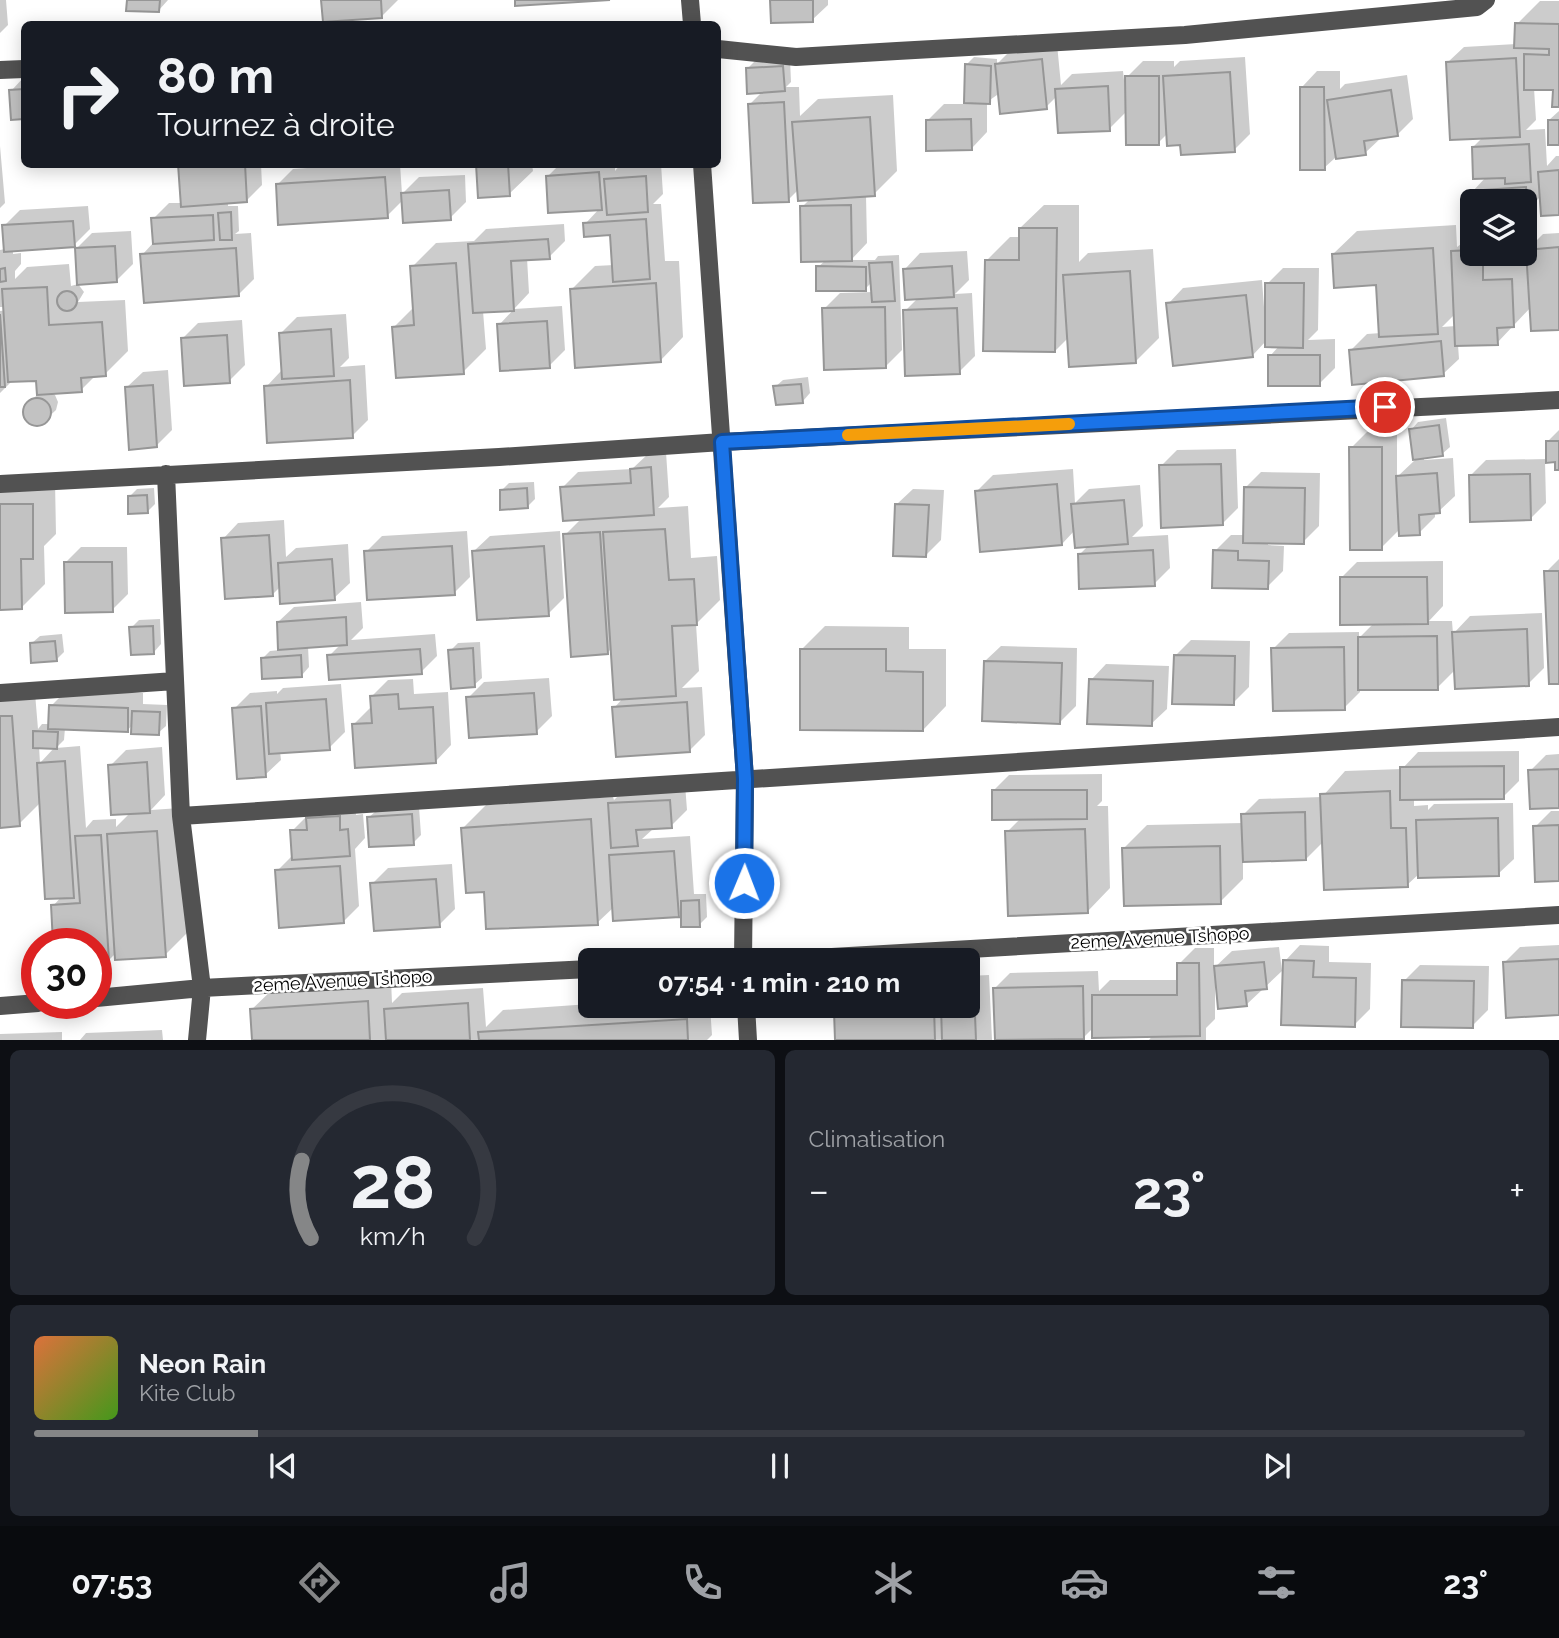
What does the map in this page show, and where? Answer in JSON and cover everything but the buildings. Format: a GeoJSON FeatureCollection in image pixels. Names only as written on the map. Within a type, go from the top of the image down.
{"type":"FeatureCollection","features":[{"type":"Feature","properties":{"kind":"street"},"geometry":{"type":"LineString","coordinates":[[690,0],[692,21]]}},
{"type":"Feature","properties":{"kind":"street"},"geometry":{"type":"LineString","coordinates":[[721,49],[796,57],[1185,35],[1476,7],[1486,0]]}},
{"type":"Feature","properties":{"kind":"street"},"geometry":{"type":"LineString","coordinates":[[0,70],[21,69]]}},
{"type":"Feature","properties":{"kind":"street"},"geometry":{"type":"LineString","coordinates":[[702,168],[745,779],[743,948]]}},
{"type":"Feature","properties":{"kind":"street"},"geometry":{"type":"LineString","coordinates":[[0,484],[722,442],[1559,400]]}},
{"type":"Feature","properties":{"kind":"street"},"geometry":{"type":"LineString","coordinates":[[166,474],[181,816],[202,988],[197,1040]]}},
{"type":"Feature","properties":{"kind":"street"},"geometry":{"type":"LineString","coordinates":[[0,693],[176,681]]}},
{"type":"Feature","properties":{"kind":"street"},"geometry":{"type":"LineString","coordinates":[[181,816],[1559,727]]}},
{"type":"Feature","properties":{"kind":"street","name":"2eme Avenue Tshopo"},"geometry":{"type":"LineString","coordinates":[[980,948],[1559,915]]}},
{"type":"Feature","properties":{"kind":"street","name":"2eme Avenue Tshopo"},"geometry":{"type":"LineString","coordinates":[[112,996],[202,988],[578,970]]}},
{"type":"Feature","properties":{"kind":"street"},"geometry":{"type":"LineString","coordinates":[[0,1006],[21,1004]]}},
{"type":"Feature","properties":{"kind":"street"},"geometry":{"type":"LineString","coordinates":[[747,1018],[748,1040]]}},
{"type":"Feature","properties":{"kind":"slow traffic"},"geometry":{"type":"LineString","coordinates":[[848,435],[1069,424]]}},
{"type":"Feature","properties":{"kind":"route"},"geometry":{"type":"LineString","coordinates":[[744,883],[745,779],[722,442],[1385,407]]}}]}
